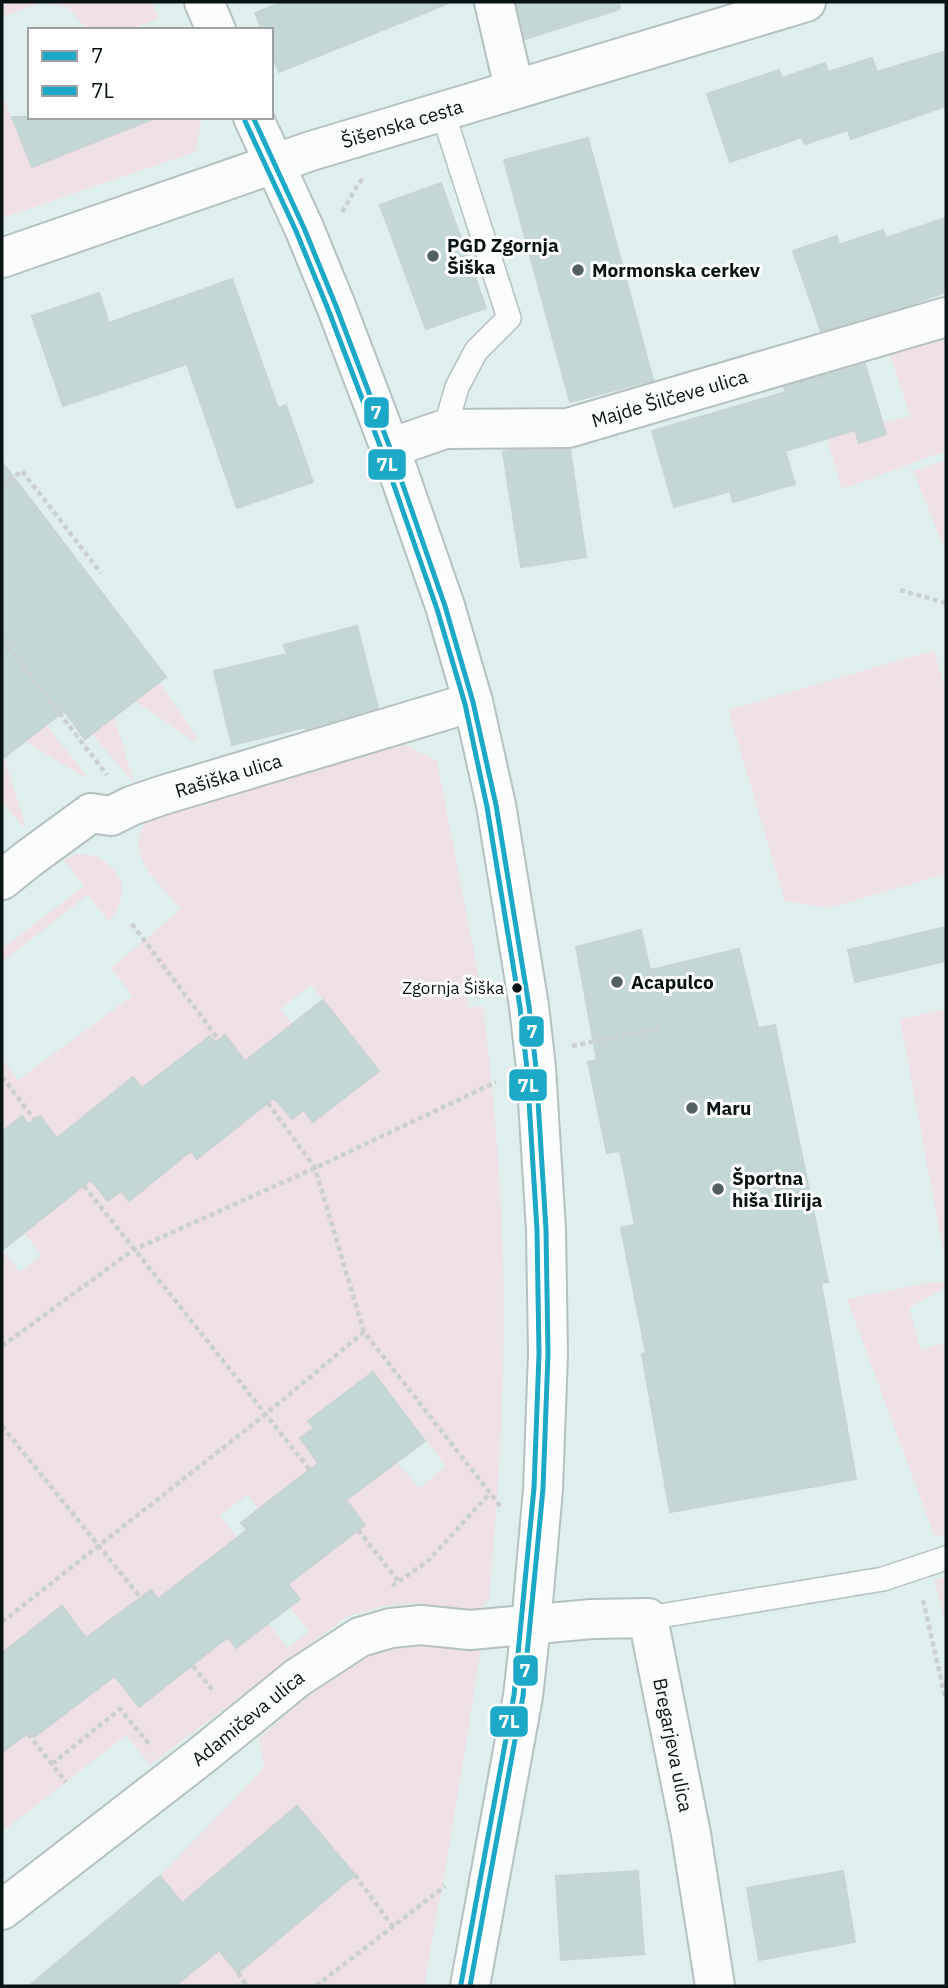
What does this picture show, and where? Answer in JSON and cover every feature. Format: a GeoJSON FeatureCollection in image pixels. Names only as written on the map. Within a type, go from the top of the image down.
{"type":"FeatureCollection","features":[{"type":"Feature","properties":{"kind":"street"},"geometry":{"type":"LineString","coordinates":[[204,2],[215,28]]}},
{"type":"Feature","properties":{"kind":"street"},"geometry":{"type":"LineString","coordinates":[[494,2],[514,89]]}},
{"type":"Feature","properties":{"kind":"street","name":"Šišenska cesta"},"geometry":{"type":"LineString","coordinates":[[2,258],[274,163],[806,2]]}},
{"type":"Feature","properties":{"kind":"street"},"geometry":{"type":"LineString","coordinates":[[254,119],[336,306],[390,448],[445,606],[472,702],[496,805],[518,933],[536,1068],[546,1230],[548,1354],[543,1489],[523,1696],[470,1986]]}},
{"type":"Feature","properties":{"kind":"street","name":"Majde Šilčeve ulica"},"geometry":{"type":"LineString","coordinates":[[390,448],[445,429],[568,428],[946,317]]}},
{"type":"Feature","properties":{"kind":"street","name":"Rašiška ulica"},"geometry":{"type":"LineString","coordinates":[[2,880],[91,813],[111,816],[131,806],[472,702]]}},
{"type":"Feature","properties":{"kind":"street"},"geometry":{"type":"LineString","coordinates":[[531,1625],[593,1619],[648,1618]]}},
{"type":"Feature","properties":{"kind":"street","name":"Bregarjeva ulica"},"geometry":{"type":"LineString","coordinates":[[648,1618],[691,1835],[715,1986]]}},
{"type":"Feature","properties":{"kind":"street","name":"Adamičeva ulica"},"geometry":{"type":"LineString","coordinates":[[2,1909],[201,1756],[297,1678],[360,1637],[391,1628],[421,1625],[470,1630],[531,1625]]}},
{"type":"Feature","properties":{"kind":"lane"},"geometry":{"type":"LineString","coordinates":[[442,110],[509,318],[476,351],[457,387],[445,429]]}},
{"type":"Feature","properties":{"kind":"lane"},"geometry":{"type":"LineString","coordinates":[[648,1618],[883,1579],[946,1558]]}},
{"type":"Feature","properties":{"kind":"path"},"geometry":{"type":"LineString","coordinates":[[2,486],[22,471],[101,573]]}},
{"type":"Feature","properties":{"kind":"path"},"geometry":{"type":"LineString","coordinates":[[900,590],[946,603]]}},
{"type":"Feature","properties":{"kind":"path"},"geometry":{"type":"LineString","coordinates":[[2,639],[131,806]]}},
{"type":"Feature","properties":{"kind":"path"},"geometry":{"type":"LineString","coordinates":[[132,924],[219,1040]]}},
{"type":"Feature","properties":{"kind":"path"},"geometry":{"type":"LineString","coordinates":[[568,1047],[664,1027]]}},
{"type":"Feature","properties":{"kind":"path"},"geometry":{"type":"LineString","coordinates":[[2,1077],[35,1119]]}},
{"type":"Feature","properties":{"kind":"path"},"geometry":{"type":"LineString","coordinates":[[2,1346],[133,1250],[315,1168],[501,1079]]}},
{"type":"Feature","properties":{"kind":"path"},"geometry":{"type":"LineString","coordinates":[[268,1103],[315,1168],[364,1332],[503,1510]]}},
{"type":"Feature","properties":{"kind":"path"},"geometry":{"type":"LineString","coordinates":[[84,1185],[310,1470]]}},
{"type":"Feature","properties":{"kind":"path"},"geometry":{"type":"LineString","coordinates":[[2,1622],[266,1414],[364,1332]]}},
{"type":"Feature","properties":{"kind":"path"},"geometry":{"type":"LineString","coordinates":[[2,1426],[140,1597]]}},
{"type":"Feature","properties":{"kind":"path"},"geometry":{"type":"LineString","coordinates":[[388,1588],[428,1561],[490,1493]]}},
{"type":"Feature","properties":{"kind":"path"},"geometry":{"type":"LineString","coordinates":[[358,1530],[407,1592]]}},
{"type":"Feature","properties":{"kind":"path"},"geometry":{"type":"LineString","coordinates":[[916,1569],[946,1701]]}},
{"type":"Feature","properties":{"kind":"path"},"geometry":{"type":"LineString","coordinates":[[193,1666],[218,1696]]}},
{"type":"Feature","properties":{"kind":"path"},"geometry":{"type":"LineString","coordinates":[[28,1734],[66,1782]]}},
{"type":"Feature","properties":{"kind":"path"},"geometry":{"type":"LineString","coordinates":[[355,1875],[393,1927]]}},
{"type":"Feature","properties":{"kind":"path"},"geometry":{"type":"LineString","coordinates":[[316,1986],[447,1885]]}},
{"type":"Feature","properties":{"kind":"path"},"geometry":{"type":"LineString","coordinates":[[238,1973],[247,1986]]}},
{"type":"Feature","properties":{"kind":"shaded area"},"geometry":{"type":"Polygon","coordinates":[[[2,2],[152,2],[159,19],[134,28],[84,28],[68,7],[40,3],[2,17],[2,2]]]}},
{"type":"Feature","properties":{"kind":"shaded area"},"geometry":{"type":"Polygon","coordinates":[[[5,101],[32,167],[152,119],[202,119],[196,152],[2,218],[2,102],[5,101]]]}},
{"type":"Feature","properties":{"kind":"shaded area"},"geometry":{"type":"Polygon","coordinates":[[[946,333],[946,451],[842,489],[827,438],[910,416],[889,352],[946,333]]]}},
{"type":"Feature","properties":{"kind":"shaded area"},"geometry":{"type":"Polygon","coordinates":[[[946,460],[946,553],[913,471],[946,460]]]}},
{"type":"Feature","properties":{"kind":"shaded area"},"geometry":{"type":"Polygon","coordinates":[[[934,650],[946,692],[946,874],[829,908],[785,901],[728,710],[934,650]]]}},
{"type":"Feature","properties":{"kind":"shaded area"},"geometry":{"type":"Polygon","coordinates":[[[159,682],[198,738],[195,742],[135,701],[159,682]]]}},
{"type":"Feature","properties":{"kind":"shaded area"},"geometry":{"type":"Polygon","coordinates":[[[114,717],[134,781],[133,782],[92,734],[114,717]]]}},
{"type":"Feature","properties":{"kind":"shaded area"},"geometry":{"type":"Polygon","coordinates":[[[46,725],[87,776],[86,778],[25,741],[46,725]]]}},
{"type":"Feature","properties":{"kind":"shaded area"},"geometry":{"type":"Polygon","coordinates":[[[406,745],[437,761],[480,983],[465,985],[469,1008],[483,1006],[496,1132],[504,1306],[500,1452],[489,1598],[483,1607],[466,1612],[415,1603],[383,1606],[346,1617],[150,1765],[126,1735],[2,1832],[2,1752],[30,1732],[34,1737],[115,1676],[139,1707],[228,1637],[236,1648],[268,1623],[288,1648],[309,1631],[289,1607],[300,1598],[288,1584],[364,1525],[346,1500],[397,1462],[419,1488],[446,1466],[374,1373],[309,1421],[314,1428],[300,1439],[318,1463],[259,1509],[247,1495],[220,1515],[237,1538],[158,1599],[151,1590],[86,1638],[62,1606],[2,1653],[2,1250],[20,1272],[41,1255],[24,1233],[91,1180],[107,1201],[121,1191],[129,1200],[191,1151],[197,1159],[274,1098],[292,1119],[304,1110],[313,1121],[378,1070],[311,985],[280,1009],[292,1024],[245,1061],[225,1036],[215,1043],[210,1036],[142,1089],[132,1078],[57,1138],[40,1116],[29,1125],[22,1117],[2,1132],[2,1059],[18,1080],[132,996],[111,968],[181,909],[154,878],[140,855],[138,843],[141,831],[154,814],[173,803],[406,745]]]}},
{"type":"Feature","properties":{"kind":"shaded area"},"geometry":{"type":"Polygon","coordinates":[[[4,757],[26,826],[22,826],[2,802],[4,757]]]}},
{"type":"Feature","properties":{"kind":"shaded area"},"geometry":{"type":"Polygon","coordinates":[[[75,854],[100,858],[117,874],[122,887],[121,901],[109,922],[88,895],[2,962],[2,949],[84,886],[64,860],[75,854]]]}},
{"type":"Feature","properties":{"kind":"shaded area"},"geometry":{"type":"Polygon","coordinates":[[[946,1009],[946,1266],[900,1019],[946,1009]]]}},
{"type":"Feature","properties":{"kind":"shaded area"},"geometry":{"type":"Polygon","coordinates":[[[936,1281],[946,1284],[946,1287],[909,1308],[921,1350],[946,1342],[946,1534],[935,1538],[847,1299],[936,1281]]]}},
{"type":"Feature","properties":{"kind":"shaded area"},"geometry":{"type":"Polygon","coordinates":[[[946,1577],[946,1624],[934,1581],[946,1577]]]}},
{"type":"Feature","properties":{"kind":"shaded area"},"geometry":{"type":"Polygon","coordinates":[[[411,1639],[482,1643],[424,1986],[175,1986],[219,1950],[238,1973],[354,1875],[297,1806],[182,1903],[160,1876],[264,1768],[259,1739],[357,1651],[411,1639]]]}},
{"type":"Feature","properties":{"kind":"building"},"geometry":{"type":"Polygon","coordinates":[[[282,2],[449,2],[279,72],[273,58],[273,28],[261,28],[255,13],[282,2]]]}},
{"type":"Feature","properties":{"kind":"building"},"geometry":{"type":"Polygon","coordinates":[[[516,2],[619,2],[620,9],[525,39],[516,2]]]}},
{"type":"Feature","properties":{"kind":"building"},"geometry":{"type":"Polygon","coordinates":[[[946,51],[946,106],[851,139],[848,130],[805,144],[802,137],[730,162],[707,94],[779,70],[782,78],[825,63],[828,72],[872,58],[877,72],[946,51]]]}},
{"type":"Feature","properties":{"kind":"building"},"geometry":{"type":"Polygon","coordinates":[[[12,117],[153,119],[32,167],[12,117]]]}},
{"type":"Feature","properties":{"kind":"building","name":"Mormonska cerkev"},"geometry":{"type":"Polygon","coordinates":[[[588,138],[653,380],[570,402],[504,160],[588,138]]]}},
{"type":"Feature","properties":{"kind":"building","name":"PGD Zgornja Šiška"},"geometry":{"type":"Polygon","coordinates":[[[441,183],[486,308],[426,329],[380,205],[441,183]]]}},
{"type":"Feature","properties":{"kind":"building"},"geometry":{"type":"Polygon","coordinates":[[[946,218],[946,292],[821,331],[793,251],[837,236],[839,245],[883,230],[886,238],[946,218]]]}},
{"type":"Feature","properties":{"kind":"building"},"geometry":{"type":"Polygon","coordinates":[[[232,279],[278,408],[286,405],[313,482],[237,508],[187,364],[63,406],[32,316],[99,293],[109,323],[232,279]]]}},
{"type":"Feature","properties":{"kind":"building"},"geometry":{"type":"Polygon","coordinates":[[[865,364],[886,434],[859,443],[855,430],[785,451],[795,484],[733,502],[730,491],[674,507],[652,431],[786,392],[784,387],[865,364]]]}},
{"type":"Feature","properties":{"kind":"building"},"geometry":{"type":"Polygon","coordinates":[[[570,450],[586,557],[521,567],[503,452],[570,450]]]}},
{"type":"Feature","properties":{"kind":"building"},"geometry":{"type":"Polygon","coordinates":[[[2,462],[166,677],[85,739],[64,711],[2,759],[2,462]]]}},
{"type":"Feature","properties":{"kind":"building"},"geometry":{"type":"Polygon","coordinates":[[[357,626],[378,708],[306,729],[232,745],[214,671],[287,654],[284,645],[357,626]]]}},
{"type":"Feature","properties":{"kind":"building"},"geometry":{"type":"Polygon","coordinates":[[[946,927],[946,961],[855,982],[848,950],[946,927]]]}},
{"type":"Feature","properties":{"kind":"building"},"geometry":{"type":"Polygon","coordinates":[[[641,930],[650,970],[739,949],[758,1028],[775,1025],[828,1282],[821,1283],[856,1479],[670,1512],[642,1354],[646,1353],[621,1228],[635,1225],[620,1151],[607,1153],[588,1062],[597,1060],[576,947],[641,930]]]}},
{"type":"Feature","properties":{"kind":"building"},"geometry":{"type":"Polygon","coordinates":[[[323,1000],[379,1071],[313,1122],[304,1110],[292,1119],[274,1098],[197,1159],[191,1151],[129,1201],[121,1191],[108,1201],[91,1180],[2,1250],[2,1132],[22,1116],[28,1124],[40,1116],[57,1138],[133,1077],[142,1088],[210,1036],[215,1043],[225,1035],[245,1061],[323,1000]]]}},
{"type":"Feature","properties":{"kind":"building"},"geometry":{"type":"Polygon","coordinates":[[[373,1372],[425,1441],[346,1500],[365,1525],[288,1584],[300,1599],[236,1648],[228,1637],[139,1707],[115,1676],[34,1737],[30,1732],[2,1752],[2,1653],[62,1606],[86,1638],[151,1590],[158,1599],[247,1530],[241,1523],[318,1463],[300,1438],[314,1428],[308,1421],[373,1372]]]}},
{"type":"Feature","properties":{"kind":"building"},"geometry":{"type":"Polygon","coordinates":[[[297,1806],[355,1875],[238,1973],[219,1950],[175,1986],[29,1986],[160,1876],[182,1903],[297,1806]]]}},
{"type":"Feature","properties":{"kind":"building"},"geometry":{"type":"Polygon","coordinates":[[[638,1871],[644,1954],[561,1960],[556,1876],[638,1871]]]}},
{"type":"Feature","properties":{"kind":"building"},"geometry":{"type":"Polygon","coordinates":[[[843,1871],[855,1942],[759,1960],[747,1888],[843,1871]]]}},
{"type":"Feature","properties":{"kind":"transit line","name":"7"},"geometry":{"type":"LineString","coordinates":[[254,119],[336,306],[390,448],[445,606],[473,702],[496,805],[529,1006],[536,1068],[546,1230],[548,1354],[543,1489],[523,1696],[470,1986]]}},
{"type":"Feature","properties":{"kind":"transit line","name":"7L"},"geometry":{"type":"LineString","coordinates":[[245,121],[296,231],[328,309],[382,451],[437,609],[465,704],[487,807],[520,1007],[527,1069],[537,1230],[539,1354],[534,1488],[514,1695],[461,1984]]}},
{"type":"Feature","properties":{"kind":"place","name":"PGD Zgornja Šiška"},"geometry":{"type":"Point","coordinates":[433,256]}},
{"type":"Feature","properties":{"kind":"place","name":"Mormonska cerkev"},"geometry":{"type":"Point","coordinates":[578,270]}},
{"type":"Feature","properties":{"kind":"place","name":"Acapulco"},"geometry":{"type":"Point","coordinates":[617,982]}},
{"type":"Feature","properties":{"kind":"place","name":"Zgornja Šiška"},"geometry":{"type":"Point","coordinates":[517,988]}},
{"type":"Feature","properties":{"kind":"place","name":"Maru"},"geometry":{"type":"Point","coordinates":[692,1108]}},
{"type":"Feature","properties":{"kind":"place","name":"Športna hiša Ilirija"},"geometry":{"type":"Point","coordinates":[718,1189]}}]}
